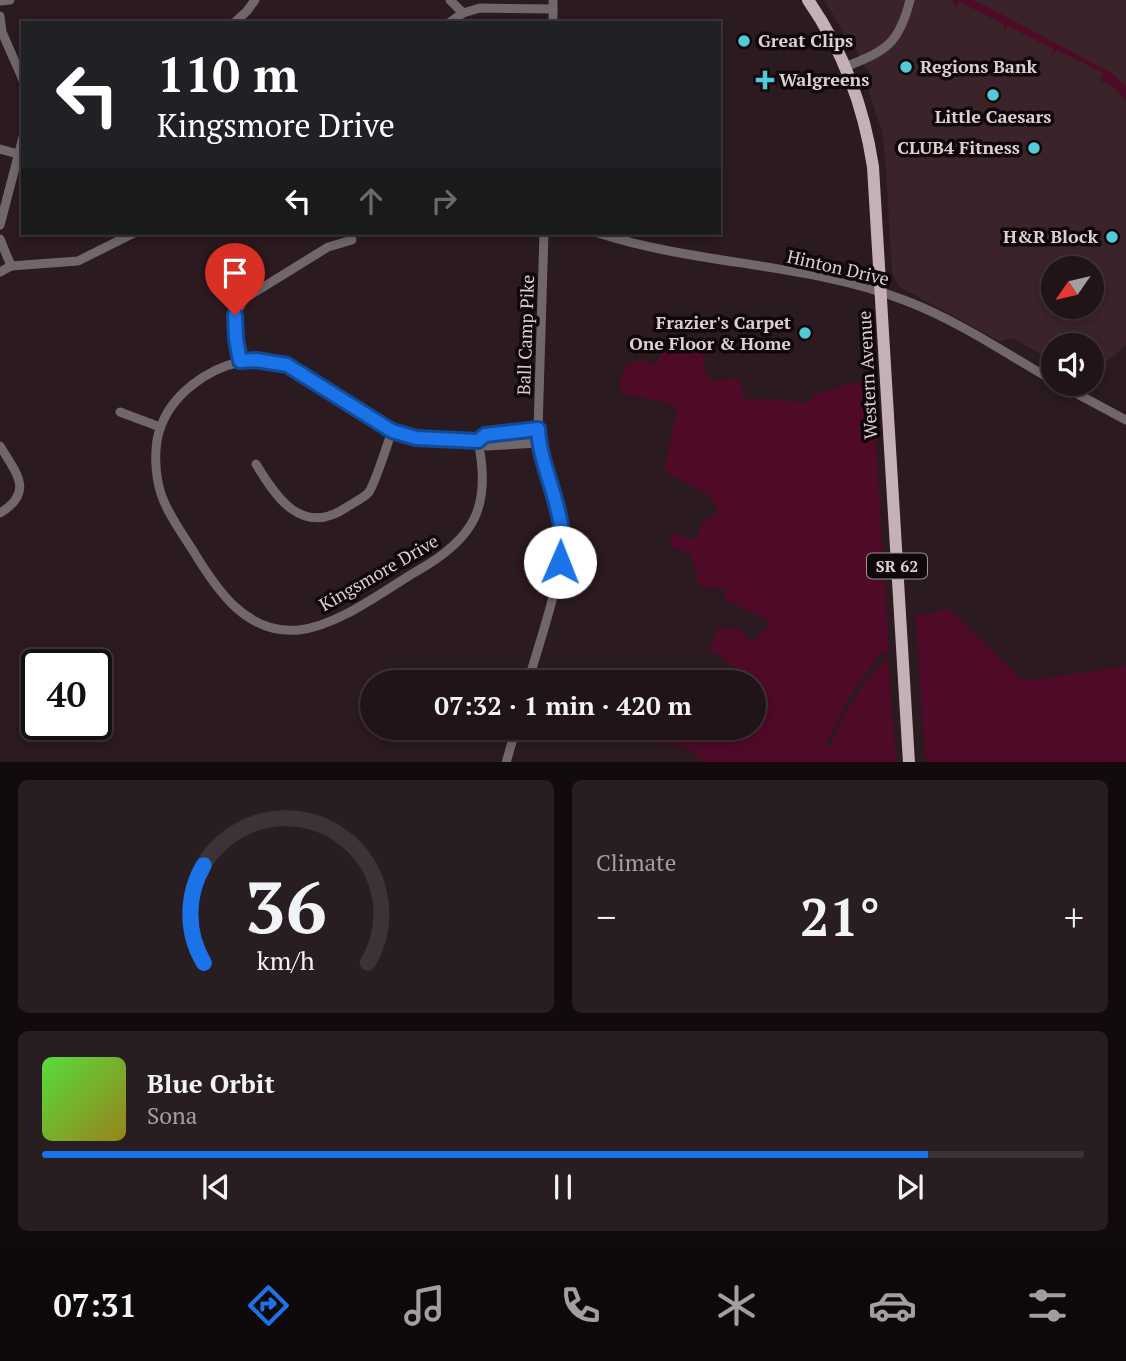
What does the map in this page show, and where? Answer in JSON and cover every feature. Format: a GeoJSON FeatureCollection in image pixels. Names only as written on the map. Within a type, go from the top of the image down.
{"type":"FeatureCollection","features":[{"type":"Feature","properties":{"kind":"main road","name":"Western Avenue"},"geometry":{"type":"LineString","coordinates":[[808,0],[830,35],[845,67],[858,103],[872,159],[909,762]]}},
{"type":"Feature","properties":{"kind":"street"},"geometry":{"type":"LineString","coordinates":[[0,1],[10,0]]}},
{"type":"Feature","properties":{"kind":"street"},"geometry":{"type":"LineString","coordinates":[[236,21],[255,0]]}},
{"type":"Feature","properties":{"kind":"street"},"geometry":{"type":"LineString","coordinates":[[450,0],[463,13]]}},
{"type":"Feature","properties":{"kind":"street"},"geometry":{"type":"LineString","coordinates":[[845,67],[876,54],[891,44],[905,20],[910,0]]}},
{"type":"Feature","properties":{"kind":"street"},"geometry":{"type":"LineString","coordinates":[[452,21],[463,13],[480,8],[553,5]]}},
{"type":"Feature","properties":{"kind":"street"},"geometry":{"type":"LineString","coordinates":[[0,16],[2,32],[21,75]]}},
{"type":"Feature","properties":{"kind":"street"},"geometry":{"type":"LineString","coordinates":[[0,225],[21,144]]}},
{"type":"Feature","properties":{"kind":"street"},"geometry":{"type":"LineString","coordinates":[[0,149],[18,154]]}},
{"type":"Feature","properties":{"kind":"street"},"geometry":{"type":"LineString","coordinates":[[0,272],[11,266],[78,261],[130,235]]}},
{"type":"Feature","properties":{"kind":"street","name":"Ball Camp Pike"},"geometry":{"type":"LineString","coordinates":[[531,670],[560,562],[562,535],[557,506],[539,443],[538,429],[544,235]]}},
{"type":"Feature","properties":{"kind":"street","name":"Hinton Drive"},"geometry":{"type":"LineString","coordinates":[[605,235],[636,244],[881,292],[947,320],[1041,374]]}},
{"type":"Feature","properties":{"kind":"street"},"geometry":{"type":"LineString","coordinates":[[0,239],[11,266]]}},
{"type":"Feature","properties":{"kind":"street"},"geometry":{"type":"LineString","coordinates":[[240,361],[235,315],[244,299],[328,247],[352,240]]}},
{"type":"Feature","properties":{"kind":"street","name":"Kingsmore Drive"},"geometry":{"type":"LineString","coordinates":[[478,441],[482,479],[481,502],[462,539],[439,559],[331,620],[314,627],[284,630],[250,619],[227,601],[166,507],[156,466],[160,427],[174,405],[196,382],[209,374],[240,361],[256,360],[287,365],[392,431],[416,438],[478,441],[487,446],[539,443]]}},
{"type":"Feature","properties":{"kind":"street","name":"Hinton Drive"},"geometry":{"type":"LineString","coordinates":[[1081,396],[1126,420]]}},
{"type":"Feature","properties":{"kind":"street"},"geometry":{"type":"LineString","coordinates":[[120,412],[160,427]]}},
{"type":"Feature","properties":{"kind":"street","name":"Kingsmore Drive"},"geometry":{"type":"LineString","coordinates":[[478,441],[485,435],[538,429]]}},
{"type":"Feature","properties":{"kind":"street"},"geometry":{"type":"LineString","coordinates":[[256,464],[271,489],[289,509],[309,519],[338,513],[369,492],[392,431]]}},
{"type":"Feature","properties":{"kind":"street"},"geometry":{"type":"LineString","coordinates":[[0,446],[21,486],[19,496],[0,513]]}},
{"type":"Feature","properties":{"kind":"street"},"geometry":{"type":"LineString","coordinates":[[506,762],[512,740]]}},
{"type":"Feature","properties":{"kind":"shaded area"},"geometry":{"type":"Polygon","coordinates":[[[824,0],[1126,0],[1126,345],[1104,364],[1104,333],[1041,333],[1041,354],[1012,338],[999,341],[898,286],[892,272],[882,132],[867,85],[870,71],[866,69],[856,46],[847,38],[824,0]]]}},
{"type":"Feature","properties":{"kind":"shaded area"},"geometry":{"type":"Polygon","coordinates":[[[953,0],[974,0],[1112,73],[1126,87],[1126,101],[1115,88],[1100,80],[1103,73],[1057,50],[1052,56],[1054,49],[1008,26],[1003,32],[1005,25],[959,1],[955,8],[953,0]]]}},
{"type":"Feature","properties":{"kind":"shaded area"},"geometry":{"type":"Polygon","coordinates":[[[701,345],[708,381],[741,378],[744,401],[746,398],[810,403],[811,395],[853,383],[872,381],[889,652],[883,656],[882,650],[849,698],[825,745],[830,749],[832,740],[854,700],[872,674],[888,659],[896,762],[702,762],[682,746],[656,744],[652,740],[766,740],[766,670],[730,670],[734,665],[710,650],[718,627],[738,629],[753,642],[770,622],[723,598],[726,590],[699,586],[691,554],[669,546],[673,533],[695,540],[704,520],[719,512],[710,496],[664,471],[677,409],[661,401],[621,394],[621,378],[626,365],[640,360],[657,365],[661,349],[701,345]]]}},
{"type":"Feature","properties":{"kind":"shaded area"},"geometry":{"type":"Polygon","coordinates":[[[949,609],[1024,681],[1126,666],[1126,762],[926,762],[915,616],[949,609]]]}},
{"type":"Feature","properties":{"kind":"place","name":"Great Clips"},"geometry":{"type":"Point","coordinates":[744,41]}},
{"type":"Feature","properties":{"kind":"place","name":"Regions Bank"},"geometry":{"type":"Point","coordinates":[906,67]}},
{"type":"Feature","properties":{"kind":"place","name":"Walgreens"},"geometry":{"type":"Point","coordinates":[765,80]}},
{"type":"Feature","properties":{"kind":"place","name":"Little Caesars"},"geometry":{"type":"Point","coordinates":[993,95]}},
{"type":"Feature","properties":{"kind":"place","name":"CLUB4 Fitness"},"geometry":{"type":"Point","coordinates":[1034,148]}},
{"type":"Feature","properties":{"kind":"place","name":"H&R Block"},"geometry":{"type":"Point","coordinates":[1112,237]}},
{"type":"Feature","properties":{"kind":"place","name":"Frazier's Carpet One Floor & Home"},"geometry":{"type":"Point","coordinates":[805,333]}},
{"type":"Feature","properties":{"kind":"route"},"geometry":{"type":"LineString","coordinates":[[235,315],[240,361],[256,360],[287,365],[392,431],[416,438],[478,441],[485,435],[538,429],[539,443],[557,506],[562,535],[560,562]]}}]}
